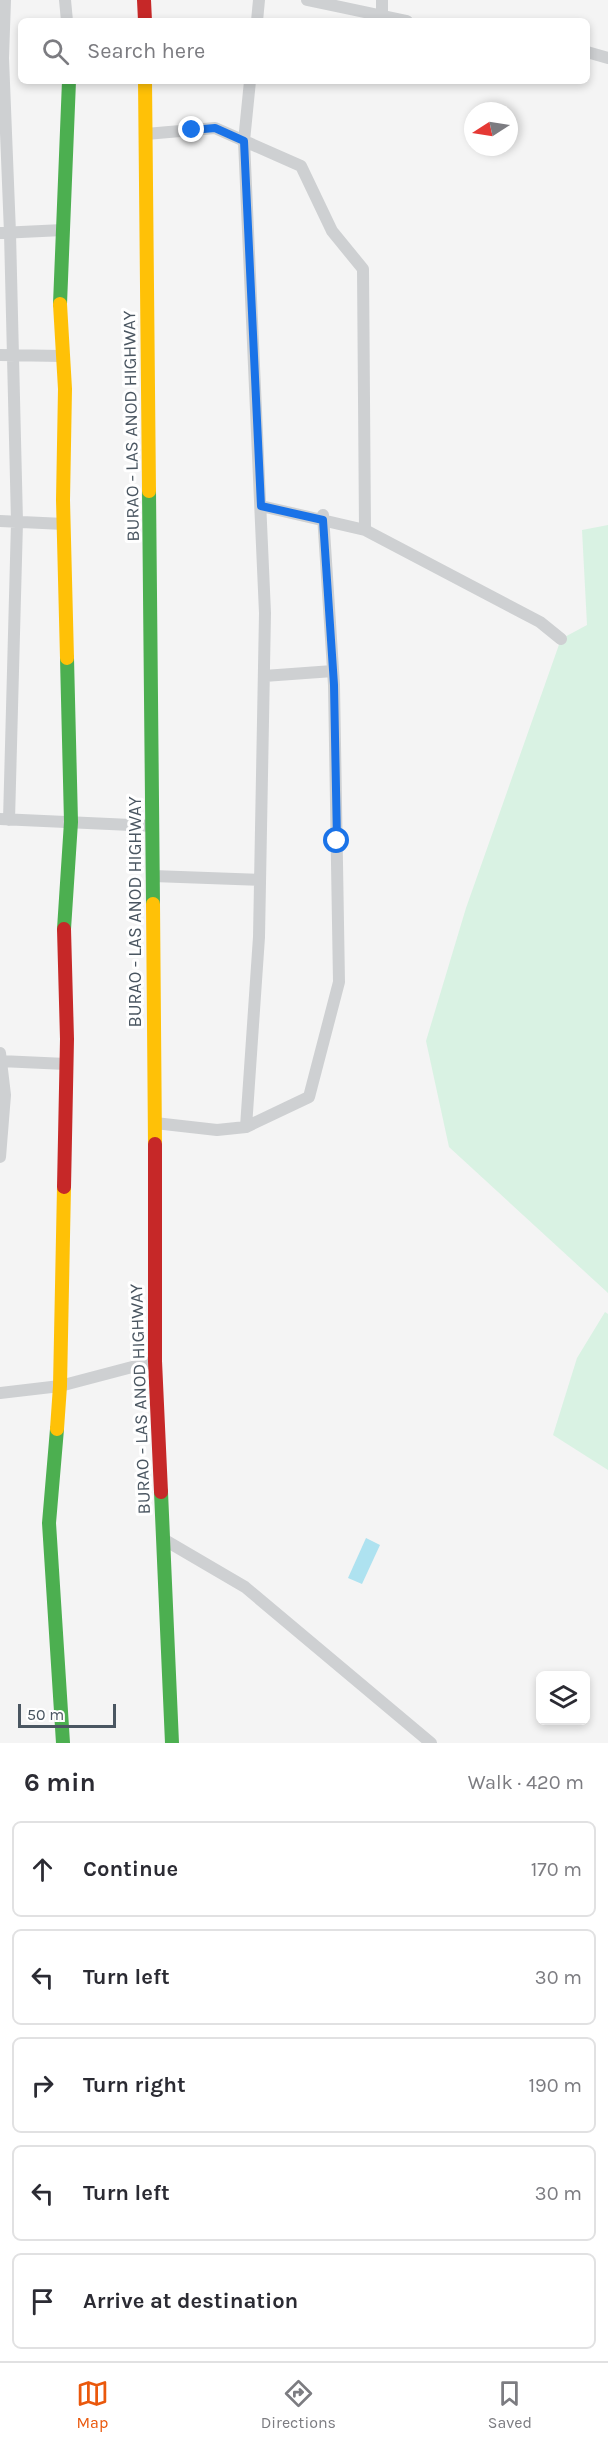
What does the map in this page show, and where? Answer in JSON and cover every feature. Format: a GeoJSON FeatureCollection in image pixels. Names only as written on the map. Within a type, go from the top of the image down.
{"type":"FeatureCollection","features":[{"type":"Feature","properties":{"kind":"main road"},"geometry":{"type":"LineString","coordinates":[[144,0],[145,18]]}},
{"type":"Feature","properties":{"kind":"main road"},"geometry":{"type":"LineString","coordinates":[[63,1743],[49,1523],[60,1386],[66,1064],[64,926],[71,822],[64,524],[65,389],[60,310],[69,84]]}},
{"type":"Feature","properties":{"kind":"main road","name":"BURAO - LAS ANOD HIGHWAY"},"geometry":{"type":"LineString","coordinates":[[145,84],[153,826],[154,1361],[172,1743]]}},
{"type":"Feature","properties":{"kind":"street"},"geometry":{"type":"LineString","coordinates":[[5,0],[3,58],[5,233],[13,355],[17,522],[4,819],[153,826]]}},
{"type":"Feature","properties":{"kind":"street"},"geometry":{"type":"LineString","coordinates":[[65,0],[67,18]]}},
{"type":"Feature","properties":{"kind":"street"},"geometry":{"type":"LineString","coordinates":[[257,18],[259,0]]}},
{"type":"Feature","properties":{"kind":"street"},"geometry":{"type":"LineString","coordinates":[[308,0],[392,18]]}},
{"type":"Feature","properties":{"kind":"street"},"geometry":{"type":"LineString","coordinates":[[382,0],[382,16]]}},
{"type":"Feature","properties":{"kind":"street"},"geometry":{"type":"LineString","coordinates":[[590,53],[608,58]]}},
{"type":"Feature","properties":{"kind":"street"},"geometry":{"type":"LineString","coordinates":[[246,1127],[259,937],[265,613],[244,141],[250,84]]}},
{"type":"Feature","properties":{"kind":"street"},"geometry":{"type":"LineString","coordinates":[[146,134],[215,128],[301,166],[332,231],[363,269],[365,530]]}},
{"type":"Feature","properties":{"kind":"street"},"geometry":{"type":"LineString","coordinates":[[5,233],[63,230]]}},
{"type":"Feature","properties":{"kind":"street"},"geometry":{"type":"LineString","coordinates":[[0,355],[63,356]]}},
{"type":"Feature","properties":{"kind":"street"},"geometry":{"type":"LineString","coordinates":[[261,506],[323,518],[365,530],[540,622],[561,639]]}},
{"type":"Feature","properties":{"kind":"street"},"geometry":{"type":"LineString","coordinates":[[155,1123],[218,1130],[246,1127],[309,1097],[339,982],[333,671],[323,518]]}},
{"type":"Feature","properties":{"kind":"street"},"geometry":{"type":"LineString","coordinates":[[0,521],[64,524]]}},
{"type":"Feature","properties":{"kind":"street"},"geometry":{"type":"LineString","coordinates":[[264,676],[333,671]]}},
{"type":"Feature","properties":{"kind":"street"},"geometry":{"type":"LineString","coordinates":[[153,876],[260,879]]}},
{"type":"Feature","properties":{"kind":"street"},"geometry":{"type":"LineString","coordinates":[[0,1157],[5,1095],[0,1058],[66,1064]]}},
{"type":"Feature","properties":{"kind":"street"},"geometry":{"type":"LineString","coordinates":[[0,1394],[60,1386],[154,1361]]}},
{"type":"Feature","properties":{"kind":"street"},"geometry":{"type":"LineString","coordinates":[[163,1539],[245,1587],[431,1743]]}},
{"type":"Feature","properties":{"kind":"green space"},"geometry":{"type":"Polygon","coordinates":[[[608,525],[608,1293],[449,1147],[426,1041],[466,908],[561,639],[587,625],[582,530],[608,525]]]}},
{"type":"Feature","properties":{"kind":"green space"},"geometry":{"type":"Polygon","coordinates":[[[605,1312],[608,1314],[608,1470],[553,1435],[577,1358],[605,1312]]]}},
{"type":"Feature","properties":{"kind":"water"},"geometry":{"type":"Polygon","coordinates":[[[366,1538],[380,1545],[362,1584],[348,1578],[366,1538]]]}},
{"type":"Feature","properties":{"kind":"traffic: fast"},"geometry":{"type":"LineString","coordinates":[[60,304],[69,84]]}},
{"type":"Feature","properties":{"kind":"traffic: fast"},"geometry":{"type":"LineString","coordinates":[[149,491],[153,904]]}},
{"type":"Feature","properties":{"kind":"traffic: fast"},"geometry":{"type":"LineString","coordinates":[[64,929],[71,822],[67,658]]}},
{"type":"Feature","properties":{"kind":"traffic: fast"},"geometry":{"type":"LineString","coordinates":[[57,1429],[49,1523],[63,1743]]}},
{"type":"Feature","properties":{"kind":"traffic: fast"},"geometry":{"type":"LineString","coordinates":[[161,1492],[172,1743]]}},
{"type":"Feature","properties":{"kind":"traffic: slow"},"geometry":{"type":"LineString","coordinates":[[145,84],[149,491]]}},
{"type":"Feature","properties":{"kind":"traffic: slow"},"geometry":{"type":"LineString","coordinates":[[60,304],[65,389],[63,500],[67,658]]}},
{"type":"Feature","properties":{"kind":"traffic: slow"},"geometry":{"type":"LineString","coordinates":[[153,904],[155,1144]]}},
{"type":"Feature","properties":{"kind":"traffic: slow"},"geometry":{"type":"LineString","coordinates":[[57,1429],[64,1187]]}},
{"type":"Feature","properties":{"kind":"traffic: jam"},"geometry":{"type":"LineString","coordinates":[[144,0],[145,18]]}},
{"type":"Feature","properties":{"kind":"traffic: jam"},"geometry":{"type":"LineString","coordinates":[[64,929],[67,1039],[64,1187]]}},
{"type":"Feature","properties":{"kind":"traffic: jam"},"geometry":{"type":"LineString","coordinates":[[155,1144],[155,1361],[161,1492]]}},
{"type":"Feature","properties":{"kind":"route"},"geometry":{"type":"LineString","coordinates":[[192,130],[215,128],[244,141],[261,506],[323,520],[334,685],[337,841]]}}]}
